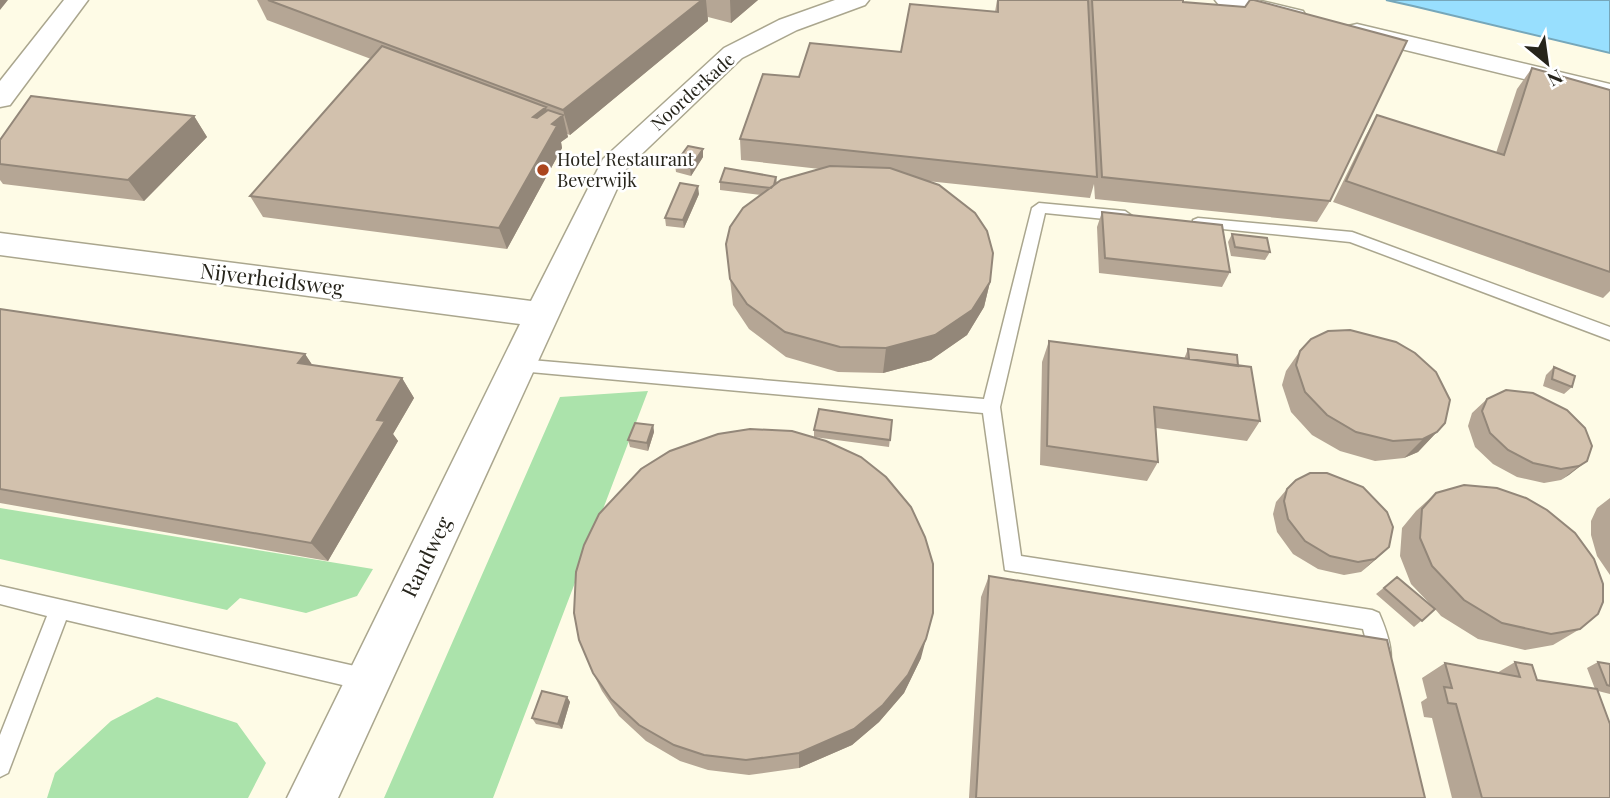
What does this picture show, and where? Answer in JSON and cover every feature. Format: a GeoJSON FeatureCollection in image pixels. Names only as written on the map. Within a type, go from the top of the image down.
{"type":"FeatureCollection","features":[{"type":"Feature","properties":{"kind":"street"},"geometry":{"type":"LineString","coordinates":[[0,99],[76,0]]}},
{"type":"Feature","properties":{"kind":"street","name":"Noorderkade"},"geometry":{"type":"LineString","coordinates":[[543,315],[613,165],[733,53],[788,26],[857,0]]}},
{"type":"Feature","properties":{"kind":"street"},"geometry":{"type":"LineString","coordinates":[[1227,0],[1610,92]]}},
{"type":"Feature","properties":{"kind":"street","name":"Nijverheidsweg"},"geometry":{"type":"LineString","coordinates":[[0,244],[543,315]]}},
{"type":"Feature","properties":{"kind":"street","name":"Randweg"},"geometry":{"type":"LineString","coordinates":[[312,798],[543,315]]}},
{"type":"Feature","properties":{"kind":"lane"},"geometry":{"type":"LineString","coordinates":[[1148,218],[1039,208],[991,407],[1012,564],[1372,620],[1387,684]]}},
{"type":"Feature","properties":{"kind":"lane"},"geometry":{"type":"LineString","coordinates":[[1175,221],[1352,237],[1610,334]]}},
{"type":"Feature","properties":{"kind":"lane"},"geometry":{"type":"LineString","coordinates":[[519,365],[991,407]]}},
{"type":"Feature","properties":{"kind":"lane"},"geometry":{"type":"LineString","coordinates":[[0,595],[368,680]]}},
{"type":"Feature","properties":{"kind":"lane"},"geometry":{"type":"LineString","coordinates":[[0,765],[60,609]]}},
{"type":"Feature","properties":{"kind":"green space"},"geometry":{"type":"Polygon","coordinates":[[[648,391],[493,798],[384,798],[560,397],[648,391]]]}},
{"type":"Feature","properties":{"kind":"green space"},"geometry":{"type":"Polygon","coordinates":[[[0,508],[373,569],[357,596],[306,613],[240,598],[227,610],[0,559],[0,508]]]}},
{"type":"Feature","properties":{"kind":"green space"},"geometry":{"type":"Polygon","coordinates":[[[157,697],[237,723],[266,763],[248,798],[47,798],[55,773],[111,721],[157,697]]]}},
{"type":"Feature","properties":{"kind":"water"},"geometry":{"type":"Polygon","coordinates":[[[1386,0],[1610,0],[1610,53],[1413,6],[1386,0]]]}},
{"type":"Feature","properties":{"kind":"building"},"geometry":{"type":"Polygon","coordinates":[[[268,0],[702,0],[563,110],[268,0]]]}},
{"type":"Feature","properties":{"kind":"building"},"geometry":{"type":"Polygon","coordinates":[[[998,0],[1088,0],[1097,177],[740,139],[763,74],[799,77],[810,43],[901,52],[910,4],[998,12],[998,0]]]}},
{"type":"Feature","properties":{"kind":"building"},"geometry":{"type":"Polygon","coordinates":[[[1092,0],[1183,0],[1245,7],[1250,0],[1254,0],[1407,41],[1330,201],[1102,177],[1092,0]]]}},
{"type":"Feature","properties":{"kind":"building"},"geometry":{"type":"Polygon","coordinates":[[[382,46],[546,107],[533,117],[537,118],[548,110],[563,115],[552,124],[557,126],[499,228],[250,196],[382,46]]]}},
{"type":"Feature","properties":{"kind":"building"},"geometry":{"type":"Polygon","coordinates":[[[1532,68],[1610,90],[1610,272],[1346,181],[1377,115],[1504,155],[1532,68]]]}},
{"type":"Feature","properties":{"kind":"building"},"geometry":{"type":"Polygon","coordinates":[[[31,96],[194,116],[128,180],[0,164],[0,140],[31,96]]]}},
{"type":"Feature","properties":{"kind":"building"},"geometry":{"type":"Polygon","coordinates":[[[688,146],[703,149],[690,168],[675,164],[688,146]]]}},
{"type":"Feature","properties":{"kind":"building"},"geometry":{"type":"Polygon","coordinates":[[[830,166],[890,168],[939,185],[975,213],[987,231],[993,253],[990,282],[972,310],[935,335],[886,348],[840,347],[785,332],[747,304],[730,279],[726,244],[730,227],[743,208],[781,180],[830,166]]]}},
{"type":"Feature","properties":{"kind":"building"},"geometry":{"type":"Polygon","coordinates":[[[725,168],[776,177],[774,185],[771,188],[720,182],[725,168]]]}},
{"type":"Feature","properties":{"kind":"building"},"geometry":{"type":"Polygon","coordinates":[[[680,183],[698,186],[683,220],[665,218],[680,183]]]}},
{"type":"Feature","properties":{"kind":"building"},"geometry":{"type":"Polygon","coordinates":[[[1102,212],[1222,225],[1230,272],[1105,258],[1102,212]]]}},
{"type":"Feature","properties":{"kind":"building"},"geometry":{"type":"Polygon","coordinates":[[[1232,234],[1267,238],[1270,252],[1235,247],[1232,234]]]}},
{"type":"Feature","properties":{"kind":"building"},"geometry":{"type":"Polygon","coordinates":[[[0,309],[305,354],[298,363],[402,378],[377,420],[385,421],[311,543],[0,489],[0,309]]]}},
{"type":"Feature","properties":{"kind":"building"},"geometry":{"type":"Polygon","coordinates":[[[1350,330],[1396,342],[1415,353],[1436,372],[1450,400],[1445,423],[1437,432],[1423,439],[1393,441],[1356,432],[1327,415],[1305,392],[1296,365],[1300,351],[1311,339],[1328,331],[1350,330]]]}},
{"type":"Feature","properties":{"kind":"building"},"geometry":{"type":"Polygon","coordinates":[[[1049,341],[1251,367],[1260,421],[1154,407],[1158,462],[1047,446],[1049,341]]]}},
{"type":"Feature","properties":{"kind":"building"},"geometry":{"type":"Polygon","coordinates":[[[1188,349],[1237,355],[1238,366],[1189,359],[1188,349]]]}},
{"type":"Feature","properties":{"kind":"building"},"geometry":{"type":"Polygon","coordinates":[[[1554,367],[1575,376],[1572,387],[1552,379],[1554,367]]]}},
{"type":"Feature","properties":{"kind":"building"},"geometry":{"type":"Polygon","coordinates":[[[1506,390],[1533,393],[1567,410],[1585,428],[1592,446],[1587,461],[1579,466],[1561,469],[1533,463],[1508,450],[1490,433],[1482,411],[1487,399],[1506,390]]]}},
{"type":"Feature","properties":{"kind":"building"},"geometry":{"type":"Polygon","coordinates":[[[819,409],[892,420],[890,440],[814,430],[819,409]]]}},
{"type":"Feature","properties":{"kind":"building"},"geometry":{"type":"Polygon","coordinates":[[[635,423],[653,425],[647,443],[628,440],[635,423]]]}},
{"type":"Feature","properties":{"kind":"building"},"geometry":{"type":"Polygon","coordinates":[[[750,429],[792,431],[826,441],[861,457],[886,477],[911,507],[925,537],[933,564],[933,613],[926,639],[908,675],[883,705],[854,729],[799,753],[746,760],[704,755],[674,745],[639,725],[611,699],[593,673],[579,640],[574,613],[576,572],[584,545],[599,514],[641,469],[670,451],[718,434],[750,429]]]}},
{"type":"Feature","properties":{"kind":"building"},"geometry":{"type":"Polygon","coordinates":[[[1310,473],[1327,473],[1363,487],[1387,512],[1393,527],[1389,547],[1375,559],[1358,562],[1330,556],[1305,541],[1288,519],[1284,501],[1287,489],[1296,480],[1310,473]]]}},
{"type":"Feature","properties":{"kind":"building"},"geometry":{"type":"Polygon","coordinates":[[[1464,485],[1497,488],[1526,498],[1547,510],[1575,533],[1594,559],[1603,584],[1603,602],[1598,614],[1580,629],[1551,634],[1502,623],[1464,600],[1432,566],[1420,538],[1422,509],[1436,493],[1464,485]]]}},
{"type":"Feature","properties":{"kind":"building"},"geometry":{"type":"Polygon","coordinates":[[[989,576],[1387,640],[1425,798],[976,798],[989,576]]]}},
{"type":"Feature","properties":{"kind":"building"},"geometry":{"type":"Polygon","coordinates":[[[1397,577],[1435,609],[1422,621],[1384,588],[1397,577]]]}},
{"type":"Feature","properties":{"kind":"building"},"geometry":{"type":"Polygon","coordinates":[[[1515,662],[1532,665],[1537,680],[1597,689],[1610,724],[1610,798],[1482,798],[1456,704],[1448,703],[1444,687],[1452,688],[1445,663],[1520,677],[1515,662]]]}},
{"type":"Feature","properties":{"kind":"building"},"geometry":{"type":"Polygon","coordinates":[[[1598,662],[1610,664],[1610,686],[1607,685],[1598,662]]]}},
{"type":"Feature","properties":{"kind":"building"},"geometry":{"type":"Polygon","coordinates":[[[542,691],[567,697],[558,724],[532,718],[542,691]]]}},
{"type":"Feature","properties":{"kind":"place","name":"Hotel Restaurant Beverwijk"},"geometry":{"type":"Point","coordinates":[543,170]}}]}
